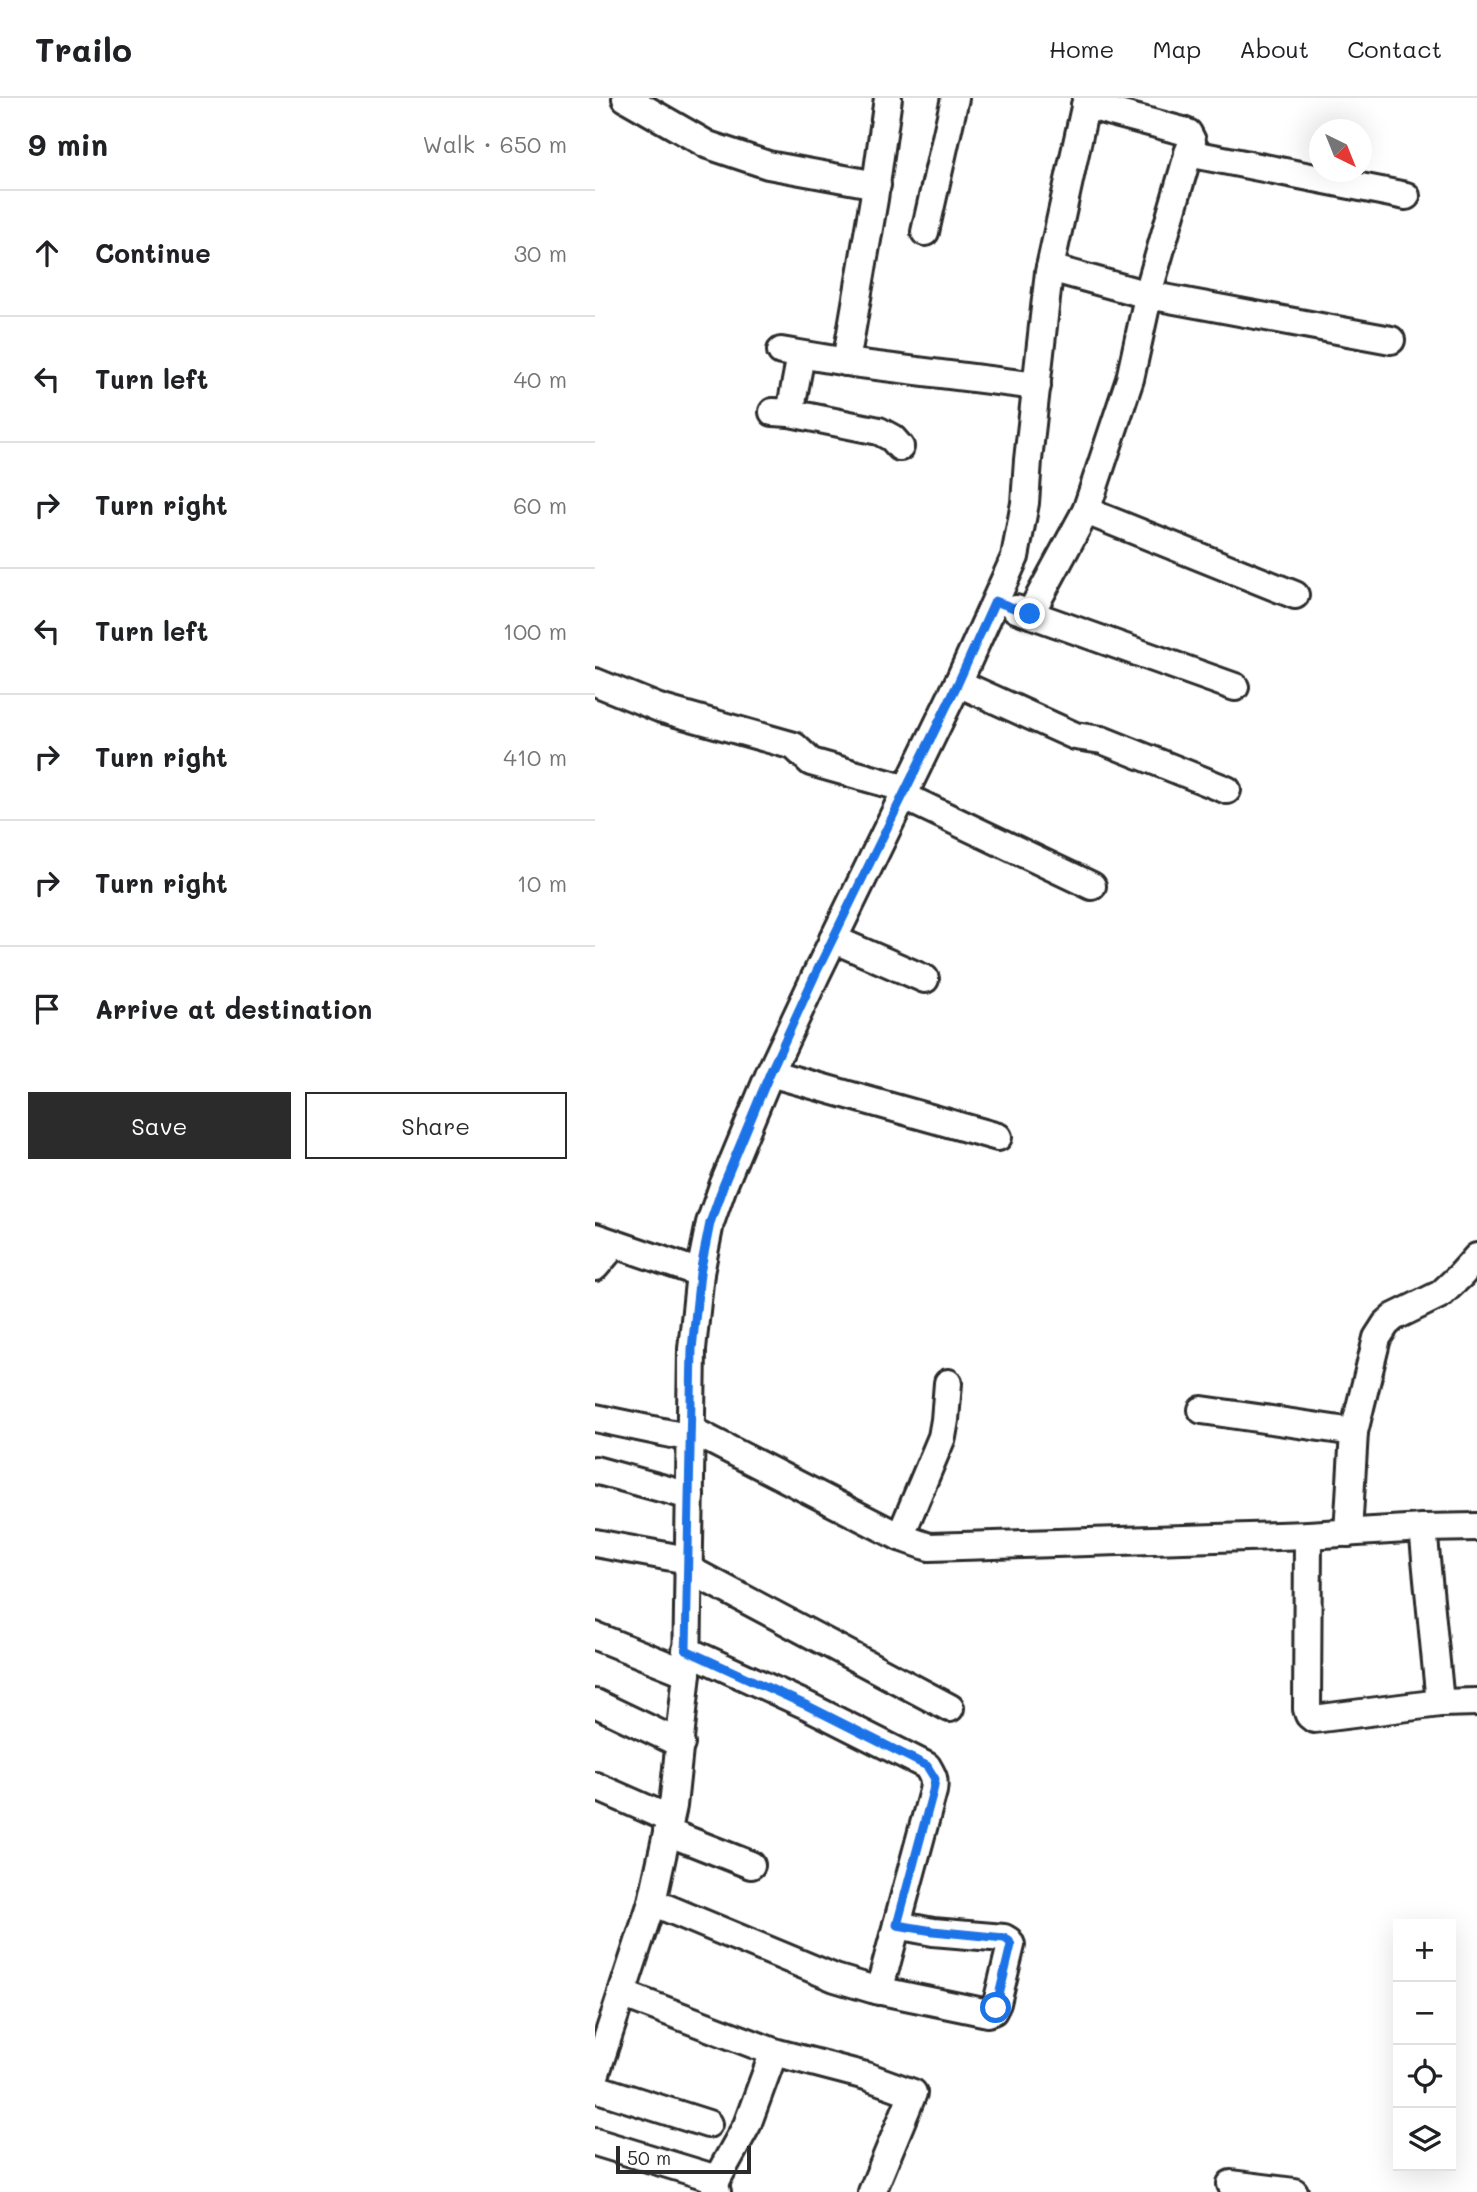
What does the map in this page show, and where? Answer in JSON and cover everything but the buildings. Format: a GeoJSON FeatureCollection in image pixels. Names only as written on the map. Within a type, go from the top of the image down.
{"type":"FeatureCollection","features":[{"type":"Feature","properties":{"kind":"street"},"geometry":{"type":"LineString","coordinates":[[626,98],[708,145],[768,165],[877,184]]}},
{"type":"Feature","properties":{"kind":"street"},"geometry":{"type":"LineString","coordinates":[[846,362],[877,184],[888,98]]}},
{"type":"Feature","properties":{"kind":"street"},"geometry":{"type":"LineString","coordinates":[[925,232],[955,98]]}},
{"type":"Feature","properties":{"kind":"street"},"geometry":{"type":"LineString","coordinates":[[595,2076],[652,1902],[669,1825],[681,1744],[686,1661],[692,1349],[700,1273],[716,1204],[770,1073],[958,683],[1015,557],[1025,503],[1050,268],[1086,102],[1183,131],[1188,133],[1192,141],[1149,295],[1130,379],[1086,511],[1030,614]]}},
{"type":"Feature","properties":{"kind":"street"},"geometry":{"type":"LineString","coordinates":[[1188,153],[1406,196]]}},
{"type":"Feature","properties":{"kind":"street"},"geometry":{"type":"LineString","coordinates":[[1050,268],[1149,295],[1391,340]]}},
{"type":"Feature","properties":{"kind":"street"},"geometry":{"type":"LineString","coordinates":[[900,447],[887,434],[879,431],[782,413],[791,353],[1037,386]]}},
{"type":"Feature","properties":{"kind":"street"},"geometry":{"type":"LineString","coordinates":[[1086,511],[1295,595]]}},
{"type":"Feature","properties":{"kind":"street"},"geometry":{"type":"LineString","coordinates":[[995,601],[1235,687]]}},
{"type":"Feature","properties":{"kind":"street"},"geometry":{"type":"LineString","coordinates":[[595,682],[659,708],[794,746],[811,762],[905,792],[1092,886]]}},
{"type":"Feature","properties":{"kind":"street"},"geometry":{"type":"LineString","coordinates":[[958,683],[1075,736],[1102,740],[1227,790]]}},
{"type":"Feature","properties":{"kind":"street"},"geometry":{"type":"LineString","coordinates":[[833,939],[925,979]]}},
{"type":"Feature","properties":{"kind":"street"},"geometry":{"type":"LineString","coordinates":[[770,1073],[997,1137]]}},
{"type":"Feature","properties":{"kind":"street"},"geometry":{"type":"LineString","coordinates":[[595,1267],[605,1241],[700,1273]]}},
{"type":"Feature","properties":{"kind":"street"},"geometry":{"type":"LineString","coordinates":[[1348,1533],[1354,1432],[1381,1331],[1394,1317],[1441,1294],[1477,1257]]}},
{"type":"Feature","properties":{"kind":"street"},"geometry":{"type":"LineString","coordinates":[[900,1537],[942,1437],[948,1383]]}},
{"type":"Feature","properties":{"kind":"street"},"geometry":{"type":"LineString","coordinates":[[1202,1410],[1354,1432]]}},
{"type":"Feature","properties":{"kind":"street"},"geometry":{"type":"LineString","coordinates":[[595,1418],[691,1434],[900,1537],[929,1548],[1477,1527]]}},
{"type":"Feature","properties":{"kind":"street"},"geometry":{"type":"LineString","coordinates":[[595,1470],[690,1496]]}},
{"type":"Feature","properties":{"kind":"street"},"geometry":{"type":"LineString","coordinates":[[1423,1528],[1440,1703]]}},
{"type":"Feature","properties":{"kind":"street"},"geometry":{"type":"LineString","coordinates":[[1308,1535],[1309,1715],[1314,1719],[1440,1703],[1477,1702]]}},
{"type":"Feature","properties":{"kind":"street"},"geometry":{"type":"LineString","coordinates":[[595,1542],[688,1565],[950,1708]]}},
{"type":"Feature","properties":{"kind":"street"},"geometry":{"type":"LineString","coordinates":[[595,1636],[686,1661],[808,1706],[927,1766],[935,1779],[933,1791],[879,1991]]}},
{"type":"Feature","properties":{"kind":"street"},"geometry":{"type":"LineString","coordinates":[[595,1703],[681,1744]]}},
{"type":"Feature","properties":{"kind":"street"},"geometry":{"type":"LineString","coordinates":[[595,1786],[751,1865]]}},
{"type":"Feature","properties":{"kind":"street"},"geometry":{"type":"LineString","coordinates":[[652,1902],[835,1978],[879,1991],[988,2013],[993,2011],[1011,1945],[1009,1941],[1004,1938],[897,1925]]}},
{"type":"Feature","properties":{"kind":"street"},"geometry":{"type":"LineString","coordinates":[[622,1994],[774,2052],[855,2073],[913,2094],[872,2192]]}},
{"type":"Feature","properties":{"kind":"street"},"geometry":{"type":"LineString","coordinates":[[595,2142],[717,2185],[747,2125],[774,2052]]}},
{"type":"Feature","properties":{"kind":"street"},"geometry":{"type":"LineString","coordinates":[[595,2088],[708,2124]]}},
{"type":"Feature","properties":{"kind":"street"},"geometry":{"type":"LineString","coordinates":[[1231,2184],[1279,2191]]}},
{"type":"Feature","properties":{"kind":"route"},"geometry":{"type":"LineString","coordinates":[[996,2008],[1011,1945],[1009,1941],[1004,1938],[897,1925],[933,1791],[935,1779],[927,1766],[808,1706],[686,1650],[692,1349],[702,1256],[710,1223],[770,1073],[815,975],[958,683],[995,601],[1030,614]]}}]}
